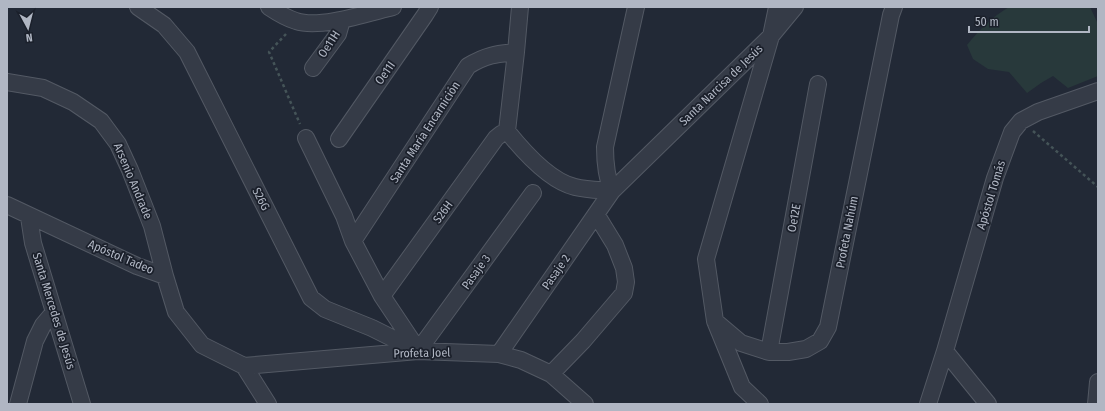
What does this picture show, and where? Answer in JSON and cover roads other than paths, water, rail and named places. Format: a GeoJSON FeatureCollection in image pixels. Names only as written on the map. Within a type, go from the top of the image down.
{"type":"FeatureCollection","features":[{"type":"Feature","properties":{"kind":"street","name":"S26G"},"geometry":{"type":"LineString","coordinates":[[138,7],[164,25],[187,52],[311,298],[325,309],[372,328],[418,351]]}},
{"type":"Feature","properties":{"kind":"street"},"geometry":{"type":"LineString","coordinates":[[278,10],[298,22],[320,23],[342,20],[393,7]]}},
{"type":"Feature","properties":{"kind":"street","name":"Oe11I"},"geometry":{"type":"LineString","coordinates":[[340,139],[426,15],[430,7]]}},
{"type":"Feature","properties":{"kind":"street"},"geometry":{"type":"LineString","coordinates":[[520,7],[507,130],[524,152],[561,182],[575,187],[612,191],[605,164],[605,147],[636,7]]}},
{"type":"Feature","properties":{"kind":"street"},"geometry":{"type":"LineString","coordinates":[[770,36],[777,7]]}},
{"type":"Feature","properties":{"kind":"street"},"geometry":{"type":"LineString","coordinates":[[770,36],[795,7]]}},
{"type":"Feature","properties":{"kind":"street","name":"Profeta Nahúm"},"geometry":{"type":"LineString","coordinates":[[715,321],[741,343],[769,352],[788,352],[806,349],[820,341],[828,327],[891,15],[894,7]]}},
{"type":"Feature","properties":{"kind":"street","name":"Oe11H"},"geometry":{"type":"LineString","coordinates":[[313,68],[338,34],[342,20]]}},
{"type":"Feature","properties":{"kind":"street","name":"Santa Narcisa de Jesús"},"geometry":{"type":"LineString","coordinates":[[612,191],[770,36]]}},
{"type":"Feature","properties":{"kind":"street","name":"Santa Narcisa de Jesús"},"geometry":{"type":"LineString","coordinates":[[760,404],[742,387],[715,321],[706,259],[770,36]]}},
{"type":"Feature","properties":{"kind":"street","name":"Santa María Encarnición"},"geometry":{"type":"LineString","coordinates":[[353,241],[468,66],[479,59],[491,55],[516,52]]}},
{"type":"Feature","properties":{"kind":"street","name":"Arsenio Andrade"},"geometry":{"type":"LineString","coordinates":[[7,82],[43,88],[74,102],[101,121],[118,144],[130,170],[152,226],[165,276]]}},
{"type":"Feature","properties":{"kind":"street","name":"Oe12E"},"geometry":{"type":"LineString","coordinates":[[769,352],[818,84]]}},
{"type":"Feature","properties":{"kind":"street","name":"Apóstol Tomás"},"geometry":{"type":"LineString","coordinates":[[945,352],[995,178],[1012,132],[1021,120],[1038,112],[1098,91]]}},
{"type":"Feature","properties":{"kind":"street","name":"S26H"},"geometry":{"type":"LineString","coordinates":[[382,296],[496,138],[507,130]]}},
{"type":"Feature","properties":{"kind":"street"},"geometry":{"type":"LineString","coordinates":[[306,138],[344,216],[353,241],[382,296],[418,351]]}},
{"type":"Feature","properties":{"kind":"street","name":"Pasaje 2"},"geometry":{"type":"LineString","coordinates":[[499,354],[612,191]]}},
{"type":"Feature","properties":{"kind":"street","name":"Pasaje 3"},"geometry":{"type":"LineString","coordinates":[[418,351],[533,193]]}},
{"type":"Feature","properties":{"kind":"street"},"geometry":{"type":"LineString","coordinates":[[7,205],[29,217]]}},
{"type":"Feature","properties":{"kind":"street"},"geometry":{"type":"LineString","coordinates":[[551,374],[583,341],[624,293],[626,282],[624,268],[615,245],[596,214]]}},
{"type":"Feature","properties":{"kind":"street","name":"Apóstol Tadeo"},"geometry":{"type":"LineString","coordinates":[[29,217],[137,266],[165,276],[176,312],[202,345],[244,366]]}},
{"type":"Feature","properties":{"kind":"street","name":"Santa Mercedes de Jesús"},"geometry":{"type":"LineString","coordinates":[[29,217],[33,243],[82,404]]}},
{"type":"Feature","properties":{"kind":"street"},"geometry":{"type":"LineString","coordinates":[[18,404],[35,341],[43,325],[54,312]]}},
{"type":"Feature","properties":{"kind":"street","name":"Profeta Joel"},"geometry":{"type":"LineString","coordinates":[[244,366],[418,351],[499,354],[521,360],[551,374],[585,404]]}},
{"type":"Feature","properties":{"kind":"street"},"geometry":{"type":"LineString","coordinates":[[928,404],[945,352]]}},
{"type":"Feature","properties":{"kind":"street"},"geometry":{"type":"LineString","coordinates":[[945,352],[988,404]]}},
{"type":"Feature","properties":{"kind":"street"},"geometry":{"type":"LineString","coordinates":[[244,366],[268,404]]}},
{"type":"Feature","properties":{"kind":"street"},"geometry":{"type":"LineString","coordinates":[[1096,404],[1098,382]]}}]}
